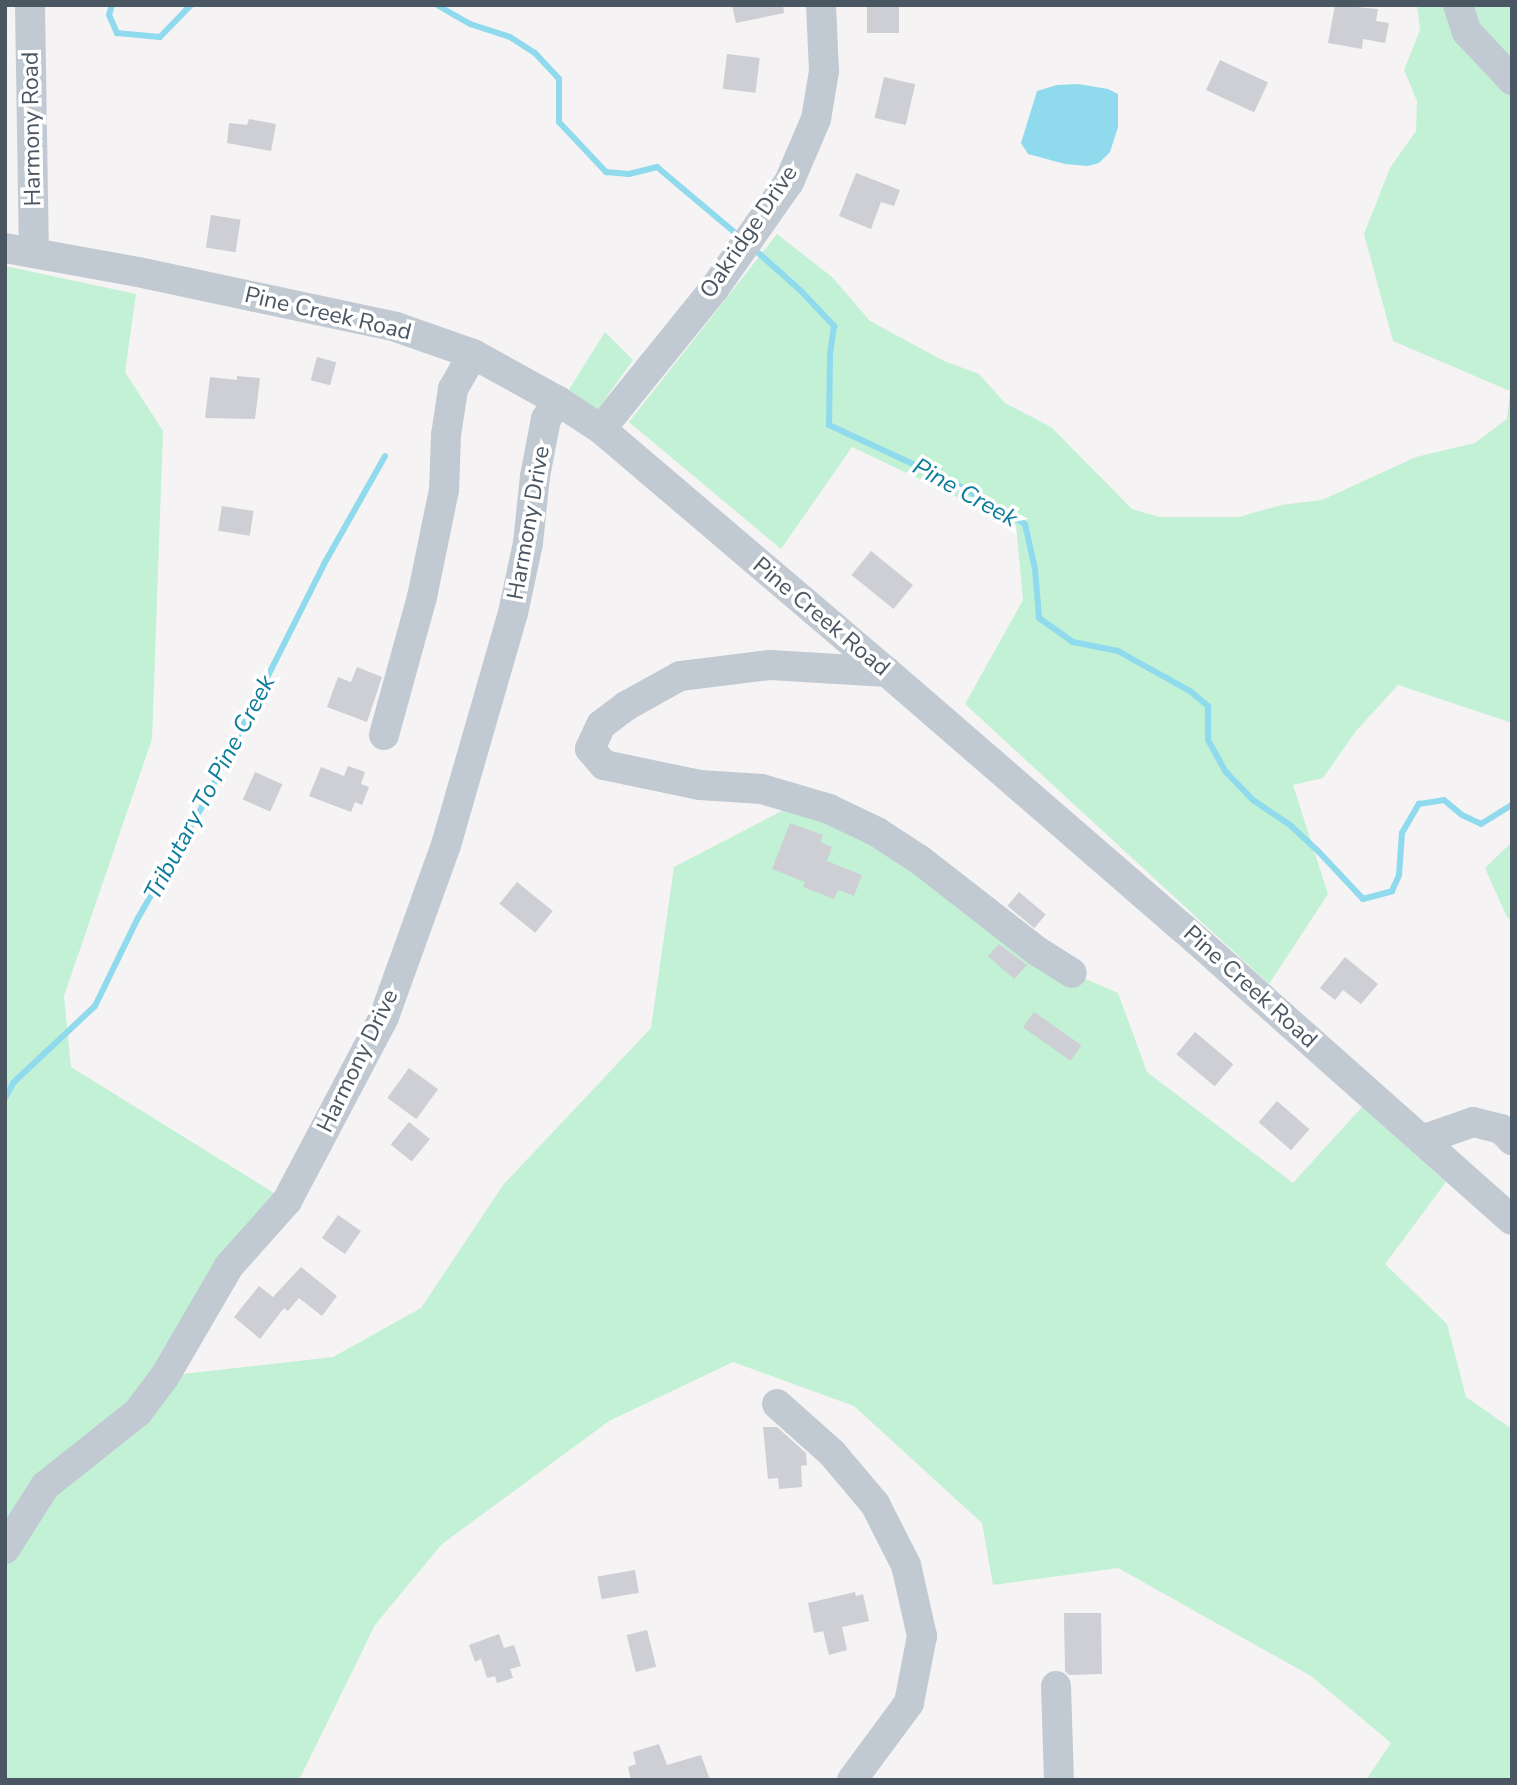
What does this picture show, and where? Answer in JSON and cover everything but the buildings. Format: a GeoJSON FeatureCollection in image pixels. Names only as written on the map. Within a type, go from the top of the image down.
{"type":"FeatureCollection","features":[{"type":"Feature","properties":{"kind":"street","name":"Harmony Road"},"geometry":{"type":"LineString","coordinates":[[30,5],[34,254]]}},
{"type":"Feature","properties":{"kind":"street","name":"Oakridge Drive"},"geometry":{"type":"LineString","coordinates":[[601,429],[713,289],[789,182],[818,107],[824,71],[821,5]]}},
{"type":"Feature","properties":{"kind":"street"},"geometry":{"type":"LineString","coordinates":[[1458,5],[1467,32],[1512,80]]}},
{"type":"Feature","properties":{"kind":"street","name":"Pine Creek Road"},"geometry":{"type":"LineString","coordinates":[[5,248],[396,327],[473,354],[558,401],[601,429],[887,672],[1184,929],[1512,1220]]}},
{"type":"Feature","properties":{"kind":"street"},"geometry":{"type":"LineString","coordinates":[[384,735],[422,597],[444,490],[446,435],[453,388],[473,354]]}},
{"type":"Feature","properties":{"kind":"street","name":"Harmony Drive"},"geometry":{"type":"LineString","coordinates":[[5,1549],[45,1486],[138,1412],[165,1376],[229,1266],[286,1201],[384,1017],[446,845],[513,612],[528,542],[535,476],[547,419],[558,401]]}},
{"type":"Feature","properties":{"kind":"street"},"geometry":{"type":"LineString","coordinates":[[887,672],[770,665],[680,676],[626,706],[601,725],[590,749],[604,765],[700,785],[762,789],[841,815],[877,832],[920,860],[1037,951],[1072,973]]}},
{"type":"Feature","properties":{"kind":"street"},"geometry":{"type":"LineString","coordinates":[[1422,1140],[1473,1122],[1501,1129],[1512,1140]]}},
{"type":"Feature","properties":{"kind":"street"},"geometry":{"type":"LineString","coordinates":[[777,1404],[832,1453],[875,1504],[906,1564],[922,1636],[909,1703],[852,1780]]}},
{"type":"Feature","properties":{"kind":"street"},"geometry":{"type":"LineString","coordinates":[[1056,1686],[1059,1780]]}},
{"type":"Feature","properties":{"kind":"green space"},"geometry":{"type":"Polygon","coordinates":[[[1417,5],[1512,5],[1512,723],[1398,685],[1356,731],[1323,778],[1293,785],[1328,894],[1269,984],[965,704],[1023,600],[1016,525],[852,447],[781,549],[629,422],[777,234],[832,277],[870,321],[944,361],[979,374],[1005,403],[1051,427],[1132,509],[1159,517],[1239,517],[1281,505],[1322,500],[1416,457],[1475,443],[1507,419],[1510,391],[1393,341],[1364,234],[1390,168],[1416,131],[1417,101],[1404,70],[1420,30],[1417,5]]]}},
{"type":"Feature","properties":{"kind":"green space"},"geometry":{"type":"Polygon","coordinates":[[[5,266],[136,294],[125,372],[163,431],[152,739],[64,996],[71,1067],[287,1201],[165,1376],[333,1357],[421,1308],[503,1185],[651,1028],[674,867],[801,801],[1072,973],[1118,993],[1147,1072],[1293,1183],[1362,1107],[1446,1182],[1385,1264],[1447,1324],[1466,1397],[1512,1429],[1512,1780],[1366,1780],[1391,1743],[1311,1676],[1118,1568],[993,1585],[982,1523],[854,1406],[733,1362],[609,1421],[442,1544],[375,1625],[299,1780],[5,1780],[5,266]]]}},
{"type":"Feature","properties":{"kind":"green space"},"geometry":{"type":"Polygon","coordinates":[[[605,332],[633,360],[598,409],[568,391],[605,332]]]}},
{"type":"Feature","properties":{"kind":"green space"},"geometry":{"type":"Polygon","coordinates":[[[1512,842],[1512,921],[1507,917],[1485,868],[1512,842]]]}},
{"type":"Feature","properties":{"kind":"water"},"geometry":{"type":"Polygon","coordinates":[[[1078,84],[1108,89],[1118,94],[1118,127],[1110,152],[1099,163],[1088,166],[1065,164],[1028,154],[1021,143],[1037,91],[1057,85],[1078,84]]]}},
{"type":"Feature","properties":{"kind":"waterway","name":"Pine Creek"},"geometry":{"type":"LineString","coordinates":[[112,5],[109,15],[117,33],[160,37],[191,5]]}},
{"type":"Feature","properties":{"kind":"waterway","name":"Pine Creek"},"geometry":{"type":"LineString","coordinates":[[437,5],[470,24],[510,37],[535,53],[559,79],[559,122],[606,172],[629,174],[657,167],[740,237]]}},
{"type":"Feature","properties":{"kind":"waterway","name":"Pine Creek"},"geometry":{"type":"LineString","coordinates":[[754,249],[800,290],[834,326],[830,356],[829,425],[956,484],[1025,524],[1035,569],[1039,618],[1073,642],[1118,651],[1190,691],[1208,706],[1208,740],[1226,772],[1253,800],[1290,825],[1363,899],[1392,891],[1399,875],[1402,833],[1419,804],[1444,800],[1462,815],[1481,824],[1512,805]]}},
{"type":"Feature","properties":{"kind":"waterway","name":"Tributary To Pine Creek"},"geometry":{"type":"LineString","coordinates":[[5,1098],[14,1082],[95,1006],[138,918],[204,803],[324,564],[385,456]]}}]}
